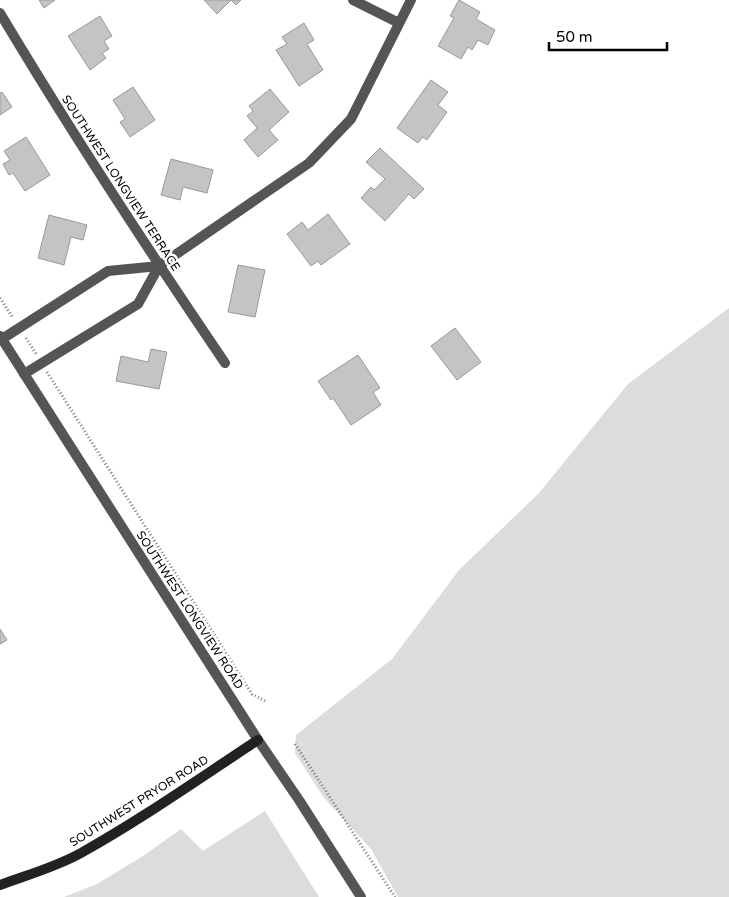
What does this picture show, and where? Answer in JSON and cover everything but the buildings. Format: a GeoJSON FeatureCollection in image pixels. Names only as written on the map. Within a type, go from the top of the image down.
{"type":"FeatureCollection","features":[{"type":"Feature","properties":{"kind":"main road","name":"SOUTHWEST PRYOR ROAD"},"geometry":{"type":"LineString","coordinates":[[0,885],[61,863],[81,853],[258,740]]}},
{"type":"Feature","properties":{"kind":"street"},"geometry":{"type":"LineString","coordinates":[[353,0],[399,23]]}},
{"type":"Feature","properties":{"kind":"street"},"geometry":{"type":"LineString","coordinates":[[24,374],[138,304],[159,266],[309,163],[351,119],[410,0]]}},
{"type":"Feature","properties":{"kind":"street","name":"SOUTHWEST LONGVIEW TERRACE"},"geometry":{"type":"LineString","coordinates":[[0,13],[37,75],[159,266],[225,363]]}},
{"type":"Feature","properties":{"kind":"street"},"geometry":{"type":"LineString","coordinates":[[1,337],[19,328],[108,271],[159,266]]}},
{"type":"Feature","properties":{"kind":"street","name":"SOUTHWEST LONGVIEW ROAD"},"geometry":{"type":"LineString","coordinates":[[1,337],[258,740],[305,808],[361,897]]}},
{"type":"Feature","properties":{"kind":"path"},"geometry":{"type":"LineString","coordinates":[[0,298],[252,694],[266,700]]}},
{"type":"Feature","properties":{"kind":"path"},"geometry":{"type":"LineString","coordinates":[[295,744],[395,897]]}},
{"type":"Feature","properties":{"kind":"shaded area"},"geometry":{"type":"Polygon","coordinates":[[[729,308],[729,897],[398,897],[371,849],[324,798],[295,753],[296,735],[392,659],[459,570],[539,493],[628,384],[729,308]]]}},
{"type":"Feature","properties":{"kind":"shaded area"},"geometry":{"type":"Polygon","coordinates":[[[265,811],[319,897],[64,897],[97,884],[143,856],[181,829],[203,851],[265,811]]]}}]}
